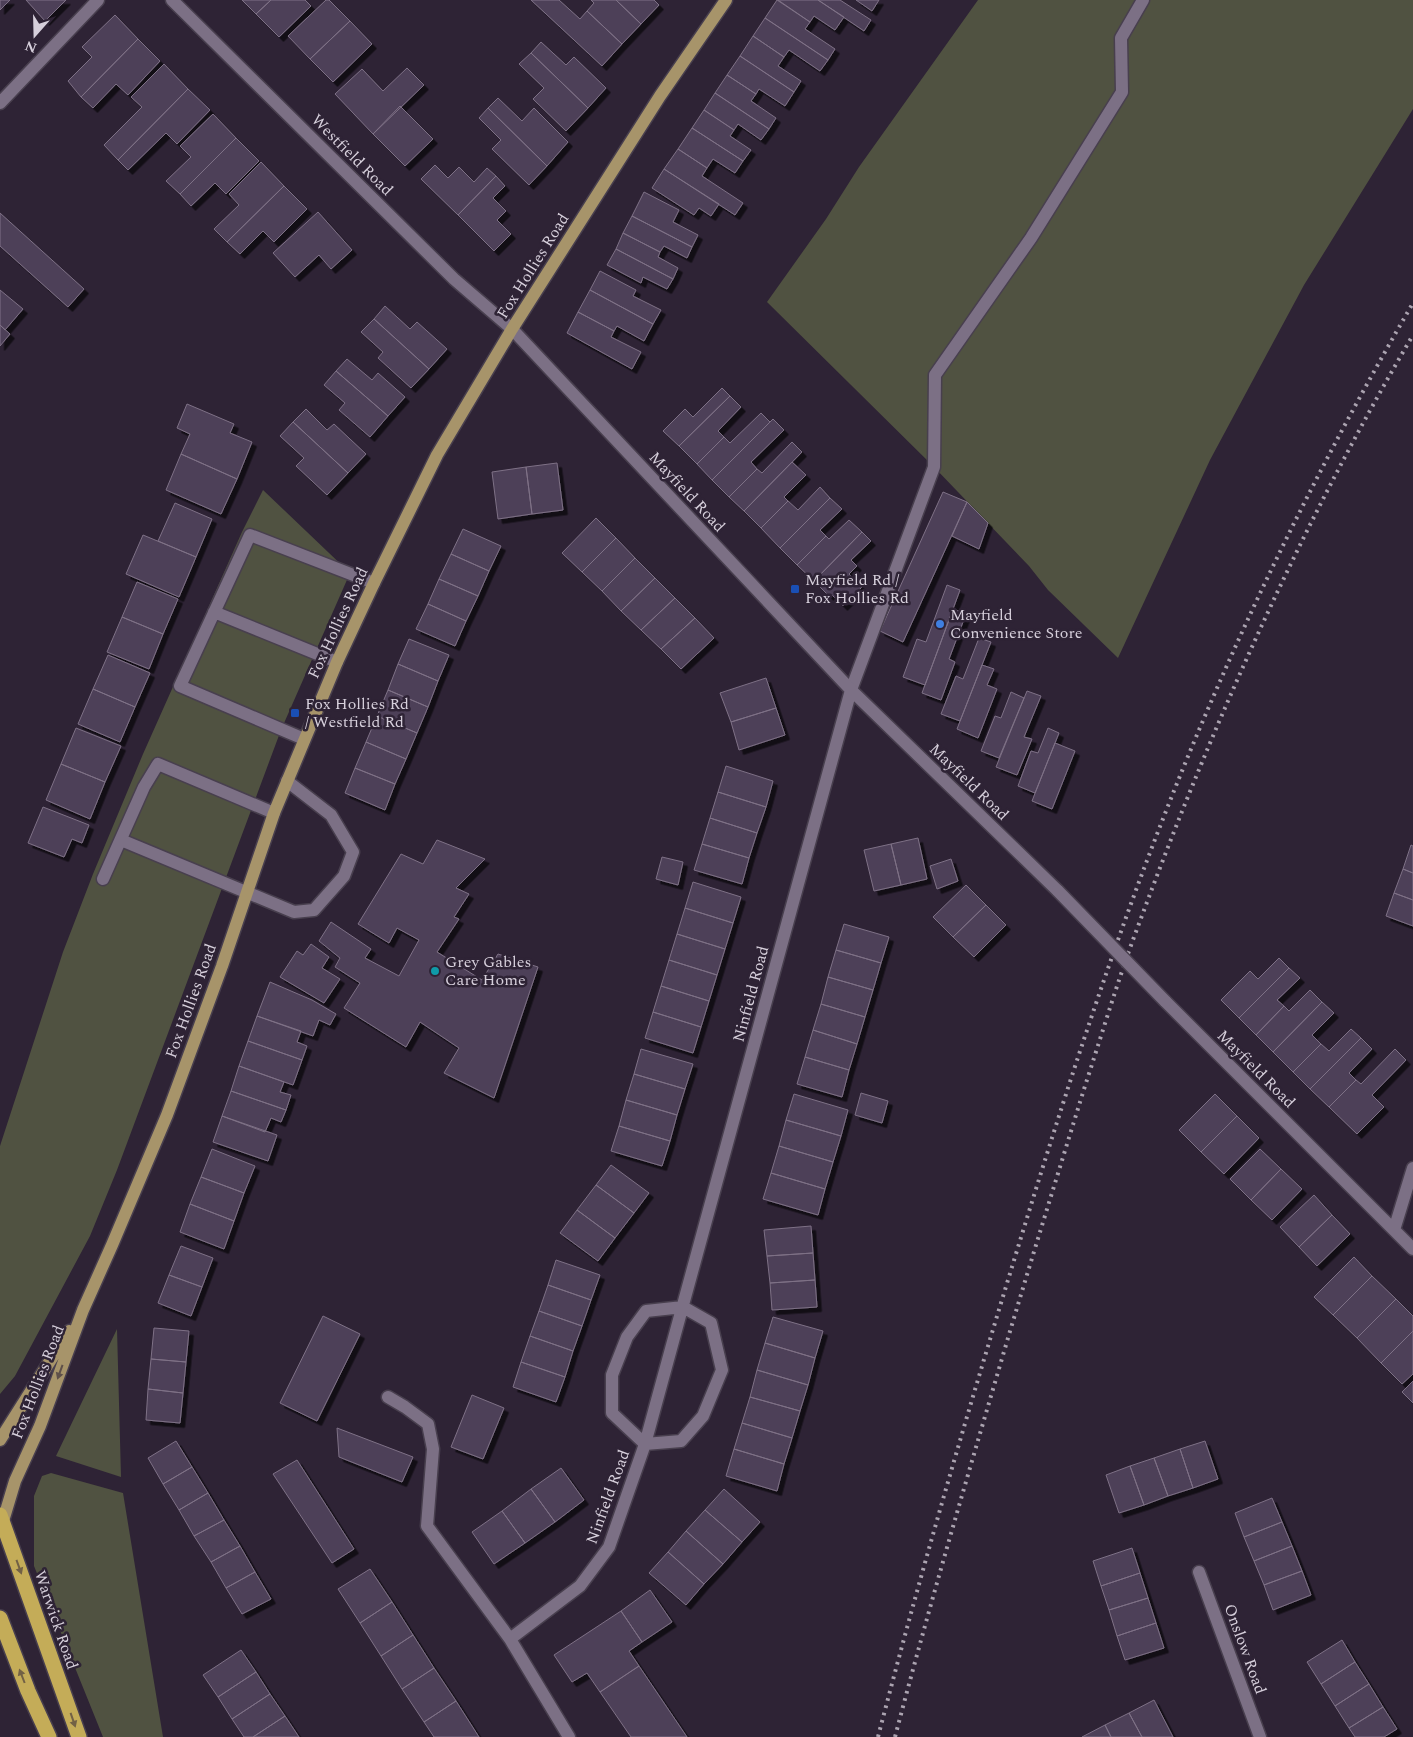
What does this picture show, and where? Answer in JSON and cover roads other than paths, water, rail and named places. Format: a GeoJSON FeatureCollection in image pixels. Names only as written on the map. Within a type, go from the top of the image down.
{"type":"FeatureCollection","features":[{"type":"Feature","properties":{"kind":"highway","name":"Warwick Road"},"geometry":{"type":"LineString","coordinates":[[1,1518],[79,1737]]}},
{"type":"Feature","properties":{"kind":"highway"},"geometry":{"type":"LineString","coordinates":[[0,1618],[28,1692],[49,1737]]}},
{"type":"Feature","properties":{"kind":"main road","name":"Fox Hollies Road"},"geometry":{"type":"LineString","coordinates":[[1,1518],[15,1481],[40,1426],[82,1310],[112,1245],[167,1115],[222,966],[274,813],[337,662],[374,583],[437,455],[512,330],[660,96],[726,0]]}},
{"type":"Feature","properties":{"kind":"main road","name":"Fox Hollies Road"},"geometry":{"type":"LineString","coordinates":[[0,1440],[82,1310]]}},
{"type":"Feature","properties":{"kind":"street"},"geometry":{"type":"LineString","coordinates":[[0,103],[98,0]]}},
{"type":"Feature","properties":{"kind":"street","name":"Westfield Road"},"geometry":{"type":"LineString","coordinates":[[172,0],[454,279],[512,330]]}},
{"type":"Feature","properties":{"kind":"street","name":"Ninfield Road"},"geometry":{"type":"LineString","coordinates":[[510,1639],[580,1586],[610,1547],[644,1444],[683,1307],[851,690],[934,467],[935,375],[1030,238],[1122,92],[1121,38],[1143,0]]}},
{"type":"Feature","properties":{"kind":"street","name":"Mayfield Road"},"geometry":{"type":"LineString","coordinates":[[512,330],[851,690],[1058,891],[1413,1249]]}},
{"type":"Feature","properties":{"kind":"street"},"geometry":{"type":"LineString","coordinates":[[304,739],[180,686],[250,535],[374,583]]}},
{"type":"Feature","properties":{"kind":"street"},"geometry":{"type":"LineString","coordinates":[[214,612],[337,662]]}},
{"type":"Feature","properties":{"kind":"street"},"geometry":{"type":"LineString","coordinates":[[103,880],[144,787],[158,764],[274,813]]}},
{"type":"Feature","properties":{"kind":"street"},"geometry":{"type":"LineString","coordinates":[[121,840],[294,912],[314,910],[344,876],[353,852],[330,815],[287,781]]}},
{"type":"Feature","properties":{"kind":"street"},"geometry":{"type":"LineString","coordinates":[[1394,1230],[1413,1168]]}},
{"type":"Feature","properties":{"kind":"street","name":"Ninfield Road"},"geometry":{"type":"LineString","coordinates":[[683,1307],[711,1324],[722,1370],[703,1416],[681,1441],[644,1444],[612,1413],[612,1374],[627,1337],[646,1311],[683,1307]]}},
{"type":"Feature","properties":{"kind":"street"},"geometry":{"type":"LineString","coordinates":[[388,1397],[428,1424],[433,1450],[428,1526],[510,1639],[569,1737]]}},
{"type":"Feature","properties":{"kind":"street","name":"Onslow Road"},"geometry":{"type":"LineString","coordinates":[[1199,1572],[1260,1737]]}},
{"type":"Feature","properties":{"kind":"railway"},"geometry":{"type":"LineString","coordinates":[[878,1737],[931,1542],[1007,1283],[1068,1087],[1135,893],[1184,765],[1257,600],[1332,450],[1413,303]]}},
{"type":"Feature","properties":{"kind":"railway"},"geometry":{"type":"LineString","coordinates":[[895,1737],[1008,1338],[1085,1086],[1132,942],[1199,771],[1263,622],[1335,476],[1413,335]]}},
{"type":"Feature","properties":{"kind":"place","name":"Mayfield Rd / Fox Hollies Rd"},"geometry":{"type":"Point","coordinates":[795,589]}},
{"type":"Feature","properties":{"kind":"place","name":"Mayfield Convenience Store"},"geometry":{"type":"Point","coordinates":[940,624]}},
{"type":"Feature","properties":{"kind":"place","name":"Fox Hollies Rd / Westfield Rd"},"geometry":{"type":"Point","coordinates":[295,713]}},
{"type":"Feature","properties":{"kind":"place","name":"Grey Gables Care Home"},"geometry":{"type":"Point","coordinates":[435,971]}}]}
